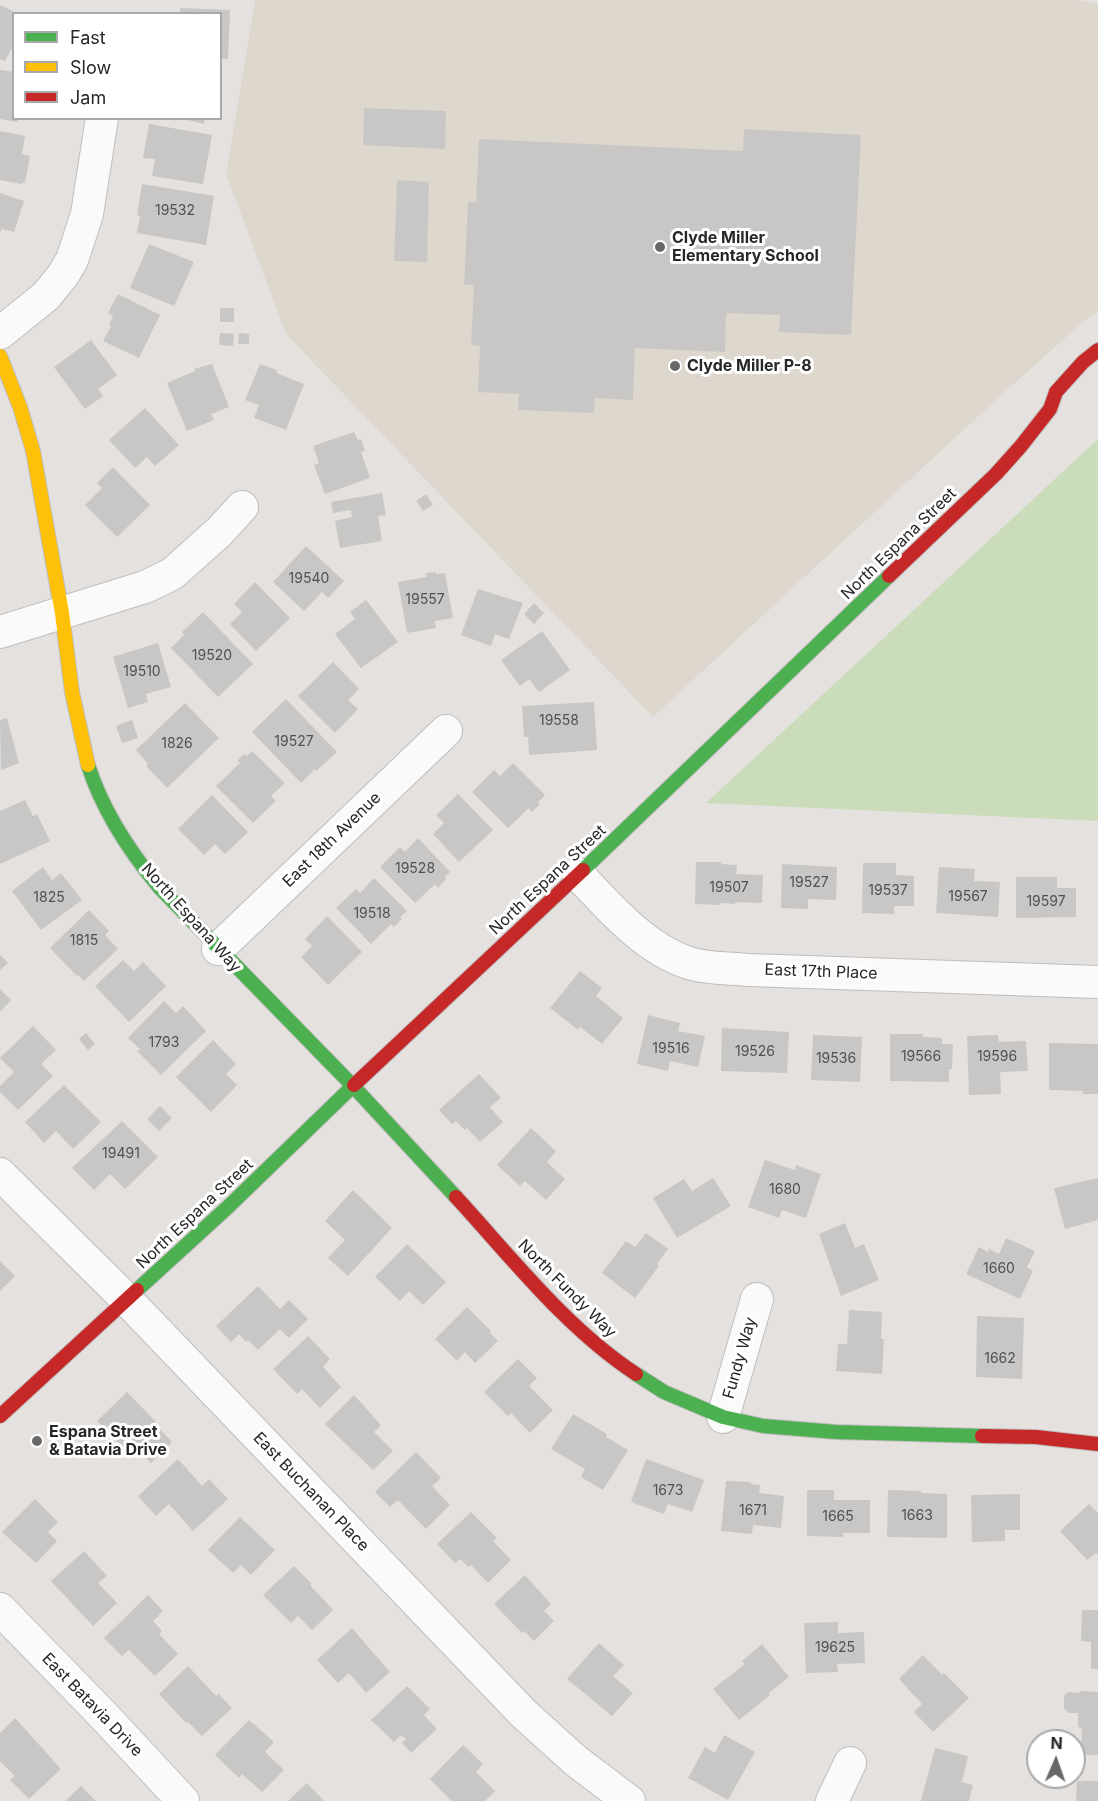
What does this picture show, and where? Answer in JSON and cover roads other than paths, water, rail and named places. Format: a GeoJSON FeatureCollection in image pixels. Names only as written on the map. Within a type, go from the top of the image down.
{"type":"FeatureCollection","features":[{"type":"Feature","properties":{"kind":"street"},"geometry":{"type":"LineString","coordinates":[[0,333],[46,296],[72,260],[87,214],[102,120]]}},
{"type":"Feature","properties":{"kind":"street","name":"North Espana Street"},"geometry":{"type":"LineString","coordinates":[[0,1416],[229,1206],[996,474],[1050,409],[1056,392],[1083,362],[1098,350]]}},
{"type":"Feature","properties":{"kind":"street","name":"North Espana Way"},"geometry":{"type":"LineString","coordinates":[[0,356],[20,407],[33,451],[62,613],[72,692],[84,753],[92,778],[114,822],[144,868],[159,886],[353,1086]]}},
{"type":"Feature","properties":{"kind":"street"},"geometry":{"type":"LineString","coordinates":[[0,632],[145,587],[172,574],[219,532],[242,507]]}},
{"type":"Feature","properties":{"kind":"street","name":"East 18th Avenue"},"geometry":{"type":"LineString","coordinates":[[218,949],[446,731]]}},
{"type":"Feature","properties":{"kind":"street","name":"East 17th Place"},"geometry":{"type":"LineString","coordinates":[[578,874],[614,913],[650,943],[687,962],[702,966],[749,970],[1098,982]]}},
{"type":"Feature","properties":{"kind":"street","name":"North Fundy Way"},"geometry":{"type":"LineString","coordinates":[[353,1086],[572,1323],[611,1357],[664,1392],[723,1417],[763,1426],[805,1430],[1036,1437],[1098,1444]]}},
{"type":"Feature","properties":{"kind":"street","name":"East Buchanan Place"},"geometry":{"type":"LineString","coordinates":[[0,1174],[127,1300],[524,1714],[576,1761],[629,1801]]}},
{"type":"Feature","properties":{"kind":"street","name":"Fundy Way"},"geometry":{"type":"LineString","coordinates":[[723,1417],[758,1299]]}},
{"type":"Feature","properties":{"kind":"street","name":"East Batavia Drive"},"geometry":{"type":"LineString","coordinates":[[0,1609],[183,1801]]}},
{"type":"Feature","properties":{"kind":"street"},"geometry":{"type":"LineString","coordinates":[[832,1801],[850,1762]]}},
{"type":"Feature","properties":{"kind":"place","name":"Clyde Miller Elementary School"},"geometry":{"type":"Point","coordinates":[660,247]}},
{"type":"Feature","properties":{"kind":"place","name":"Clyde Miller P-8"},"geometry":{"type":"Point","coordinates":[675,366]}},
{"type":"Feature","properties":{"kind":"place","name":"Espana Street & Batavia Drive"},"geometry":{"type":"Point","coordinates":[37,1441]}}]}
